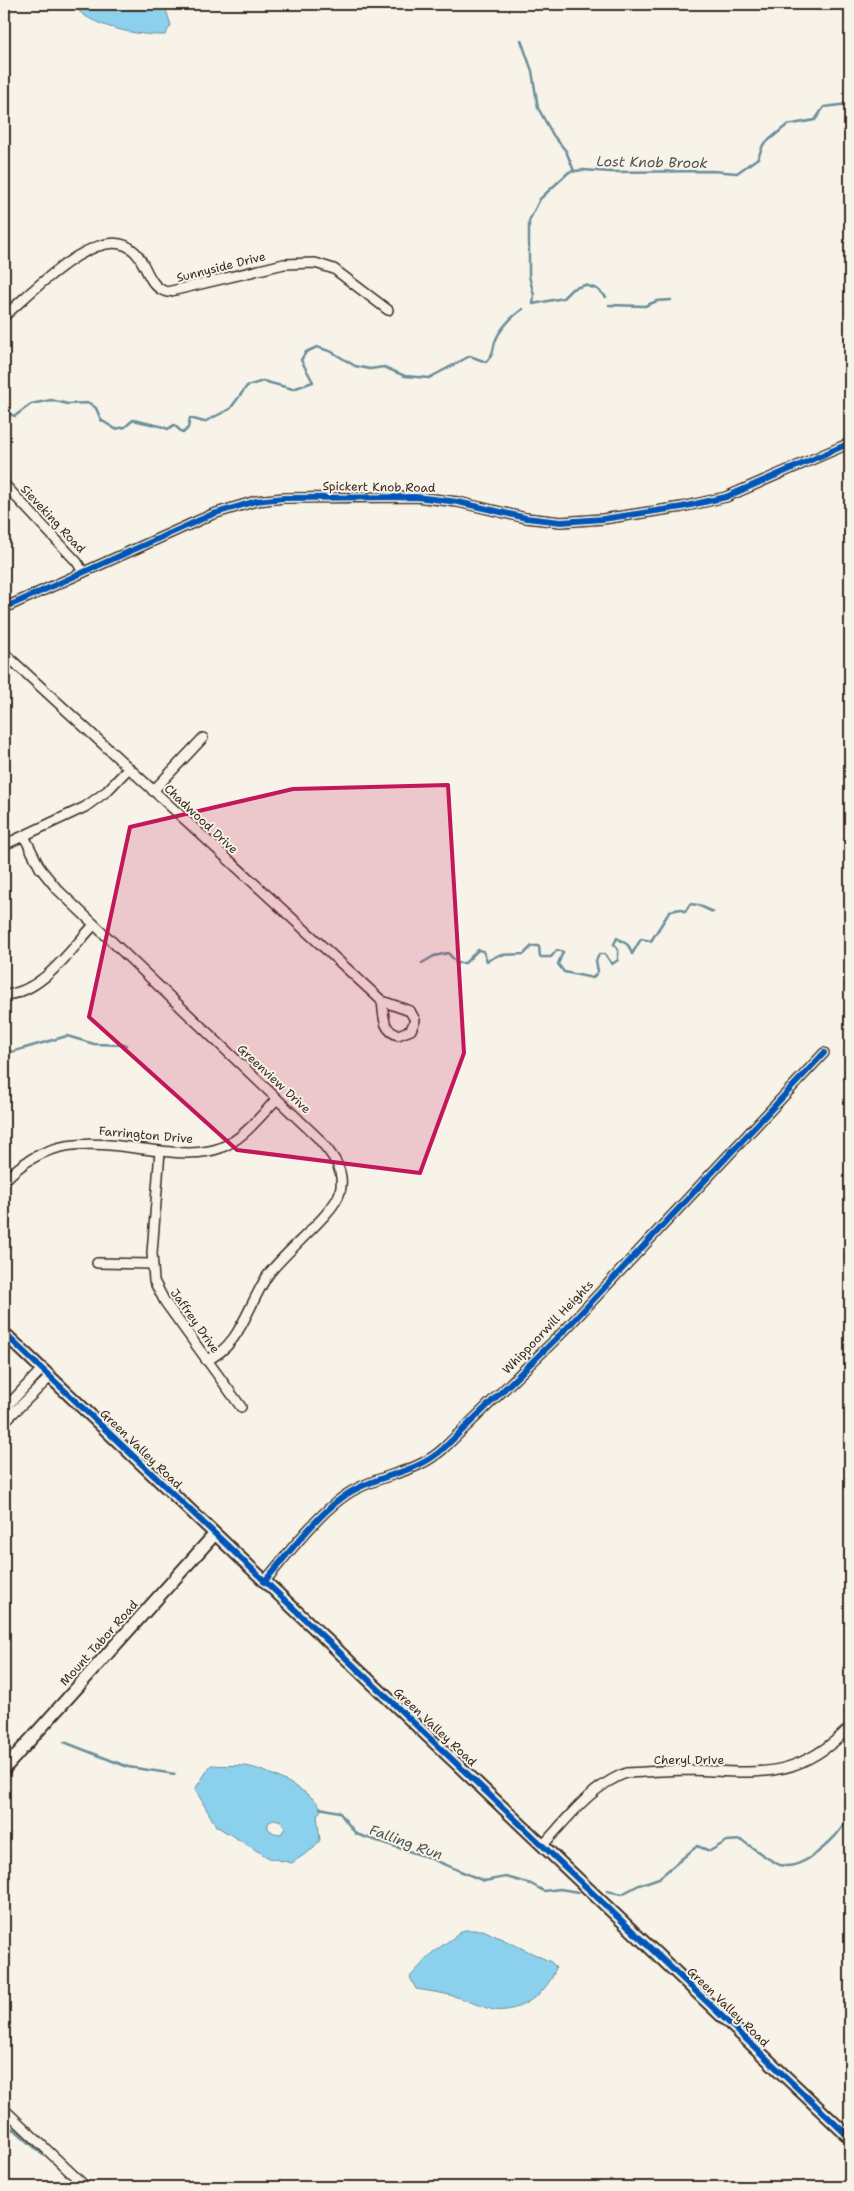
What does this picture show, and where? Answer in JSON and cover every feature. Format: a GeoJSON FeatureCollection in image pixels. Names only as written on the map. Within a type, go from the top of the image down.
{"type":"FeatureCollection","features":[{"type":"Feature","properties":{"kind":"street","name":"Sunnyside Drive"},"geometry":{"type":"LineString","coordinates":[[4,316],[80,254],[99,246],[117,244],[136,252],[156,287],[167,292],[284,264],[315,263],[334,269],[388,310]]}},
{"type":"Feature","properties":{"kind":"street","name":"Spickert Knob Road"},"geometry":{"type":"LineString","coordinates":[[4,608],[214,514],[256,501],[284,498],[416,497],[458,502],[526,518],[560,522],[603,519],[682,507],[726,497],[850,443]]}},
{"type":"Feature","properties":{"kind":"street","name":"Sieveking Road"},"geometry":{"type":"LineString","coordinates":[[4,484],[77,562],[83,572]]}},
{"type":"Feature","properties":{"kind":"street","name":"Chadwood Drive"},"geometry":{"type":"LineString","coordinates":[[4,653],[128,770],[382,1001]]}},
{"type":"Feature","properties":{"kind":"street"},"geometry":{"type":"LineString","coordinates":[[153,791],[203,738]]}},
{"type":"Feature","properties":{"kind":"street"},"geometry":{"type":"LineString","coordinates":[[4,845],[85,807],[107,791],[128,770]]}},
{"type":"Feature","properties":{"kind":"street","name":"Greenview Drive"},"geometry":{"type":"LineString","coordinates":[[24,836],[45,875],[94,925],[332,1154],[341,1173],[340,1192],[331,1208],[267,1276],[232,1339],[213,1357],[206,1360]]}},
{"type":"Feature","properties":{"kind":"street"},"geometry":{"type":"LineString","coordinates":[[4,995],[25,990],[42,979],[94,925]]}},
{"type":"Feature","properties":{"kind":"street","name":"Whippoorwill Heights"},"geometry":{"type":"LineString","coordinates":[[264,1582],[344,1496],[367,1483],[421,1466],[444,1449],[565,1330],[824,1053]]}},
{"type":"Feature","properties":{"kind":"street","name":"Farrington Drive"},"geometry":{"type":"LineString","coordinates":[[4,1181],[35,1156],[70,1144],[96,1143],[192,1153],[220,1148],[242,1135],[277,1099]]}},
{"type":"Feature","properties":{"kind":"street","name":"Jaffrey Drive"},"geometry":{"type":"LineString","coordinates":[[160,1151],[152,1264],[154,1281],[165,1302],[241,1407]]}},
{"type":"Feature","properties":{"kind":"street"},"geometry":{"type":"LineString","coordinates":[[4,1167],[11,1174]]}},
{"type":"Feature","properties":{"kind":"street"},"geometry":{"type":"LineString","coordinates":[[98,1262],[152,1264]]}},
{"type":"Feature","properties":{"kind":"street","name":"Green Valley Road"},"geometry":{"type":"LineString","coordinates":[[4,1333],[214,1535],[543,1844],[850,2138]]}},
{"type":"Feature","properties":{"kind":"street"},"geometry":{"type":"LineString","coordinates":[[4,1417],[10,1403],[45,1374]]}},
{"type":"Feature","properties":{"kind":"street"},"geometry":{"type":"LineString","coordinates":[[4,1422],[45,1374]]}},
{"type":"Feature","properties":{"kind":"street","name":"Mount Tabor Road"},"geometry":{"type":"LineString","coordinates":[[4,1769],[214,1535]]}},
{"type":"Feature","properties":{"kind":"street","name":"Cheryl Drive"},"geometry":{"type":"LineString","coordinates":[[543,1844],[596,1788],[610,1779],[626,1773],[775,1770],[800,1764],[822,1753],[850,1727]]}},
{"type":"Feature","properties":{"kind":"street"},"geometry":{"type":"LineString","coordinates":[[4,2109],[86,2187]]}},
{"type":"Feature","properties":{"kind":"highlighted area"},"geometry":{"type":"Polygon","coordinates":[[[448,785],[464,1053],[420,1173],[237,1150],[89,1017],[130,827],[293,789],[448,785]]]}},
{"type":"Feature","properties":{"kind":"water"},"geometry":{"type":"Polygon","coordinates":[[[73,4],[172,4],[166,10],[171,25],[165,35],[129,32],[90,19],[73,4]]]}},
{"type":"Feature","properties":{"kind":"water"},"geometry":{"type":"Polygon","coordinates":[[[211,1765],[245,1766],[264,1771],[299,1788],[317,1802],[322,1809],[317,1815],[320,1840],[314,1848],[292,1863],[269,1858],[216,1826],[195,1789],[211,1765]],[[275,1819],[268,1823],[268,1829],[274,1833],[281,1834],[285,1828],[281,1821],[275,1819]]]}},
{"type":"Feature","properties":{"kind":"water"},"geometry":{"type":"Polygon","coordinates":[[[464,1930],[483,1930],[551,1962],[556,1967],[553,1976],[541,1992],[532,1999],[514,2008],[504,2010],[489,2009],[454,1996],[416,1989],[410,1977],[432,1953],[464,1930]]]}},
{"type":"Feature","properties":{"kind":"waterway"},"geometry":{"type":"LineString","coordinates":[[521,40],[532,71],[538,108],[553,135],[566,151],[574,171]]}},
{"type":"Feature","properties":{"kind":"waterway","name":"Lost Knob Brook"},"geometry":{"type":"LineString","coordinates":[[850,84],[847,89],[850,93]]}},
{"type":"Feature","properties":{"kind":"waterway","name":"Lost Knob Brook"},"geometry":{"type":"LineString","coordinates":[[606,297],[597,289],[585,285],[572,289],[563,298],[533,304],[534,295],[529,276],[529,221],[540,199],[569,172],[583,170],[611,172],[712,171],[737,173],[758,158],[763,145],[787,125],[815,120],[824,107],[848,104],[850,98]]}},
{"type":"Feature","properties":{"kind":"waterway"},"geometry":{"type":"LineString","coordinates":[[609,305],[645,306],[657,301],[671,300]]}},
{"type":"Feature","properties":{"kind":"waterway","name":"Lost Knob Brook"},"geometry":{"type":"LineString","coordinates":[[4,412],[15,416],[31,404],[51,400],[68,404],[89,403],[96,408],[101,420],[115,429],[125,427],[133,420],[168,429],[174,425],[183,433],[188,428],[190,418],[204,422],[230,409],[247,386],[263,381],[293,389],[313,382],[301,360],[306,352],[317,347],[332,352],[355,366],[370,369],[384,367],[405,376],[429,378],[470,356],[486,362],[492,355],[497,337],[503,328],[510,319],[523,309]]}},
{"type":"Feature","properties":{"kind":"waterway"},"geometry":{"type":"LineString","coordinates":[[422,963],[434,956],[448,953],[457,963],[465,963],[478,950],[483,951],[487,961],[499,955],[524,954],[532,946],[539,946],[540,957],[551,957],[557,950],[563,952],[558,964],[564,972],[593,978],[598,971],[596,961],[599,954],[605,954],[612,964],[618,960],[618,950],[614,944],[617,938],[628,945],[632,954],[641,939],[651,941],[670,911],[681,909],[685,912],[690,904],[698,905],[713,912]]}},
{"type":"Feature","properties":{"kind":"waterway"},"geometry":{"type":"LineString","coordinates":[[4,1054],[67,1036],[94,1044],[126,1045]]}},
{"type":"Feature","properties":{"kind":"waterway","name":"Falling Run"},"geometry":{"type":"LineString","coordinates":[[4,1716],[9,1716]]}},
{"type":"Feature","properties":{"kind":"waterway","name":"Falling Run"},"geometry":{"type":"LineString","coordinates":[[64,1742],[128,1767],[175,1774]]}},
{"type":"Feature","properties":{"kind":"waterway","name":"Falling Run"},"geometry":{"type":"LineString","coordinates":[[320,1808],[339,1812],[356,1834],[427,1857],[484,1881],[506,1877],[531,1884],[544,1891],[560,1889],[578,1892]]}},
{"type":"Feature","properties":{"kind":"waterway","name":"Falling Run"},"geometry":{"type":"LineString","coordinates":[[607,1891],[622,1894],[639,1885],[659,1878],[697,1846],[710,1851],[727,1841],[741,1840],[780,1865],[798,1864],[826,1845],[845,1822],[850,1820]]}},
{"type":"Feature","properties":{"kind":"waterway"},"geometry":{"type":"LineString","coordinates":[[4,2137],[13,2128],[43,2155]]}},
{"type":"Feature","properties":{"kind":"cycle path"},"geometry":{"type":"LineString","coordinates":[[4,608],[213,514],[256,501],[284,498],[416,497],[458,502],[526,518],[561,522],[603,519],[682,507],[726,497],[850,443]]}},
{"type":"Feature","properties":{"kind":"cycle path"},"geometry":{"type":"LineString","coordinates":[[264,1582],[319,1518],[344,1496],[368,1484],[412,1468],[433,1457],[443,1449],[565,1330],[824,1053]]}},
{"type":"Feature","properties":{"kind":"cycle path"},"geometry":{"type":"LineString","coordinates":[[4,1333],[850,2138]]}}]}
